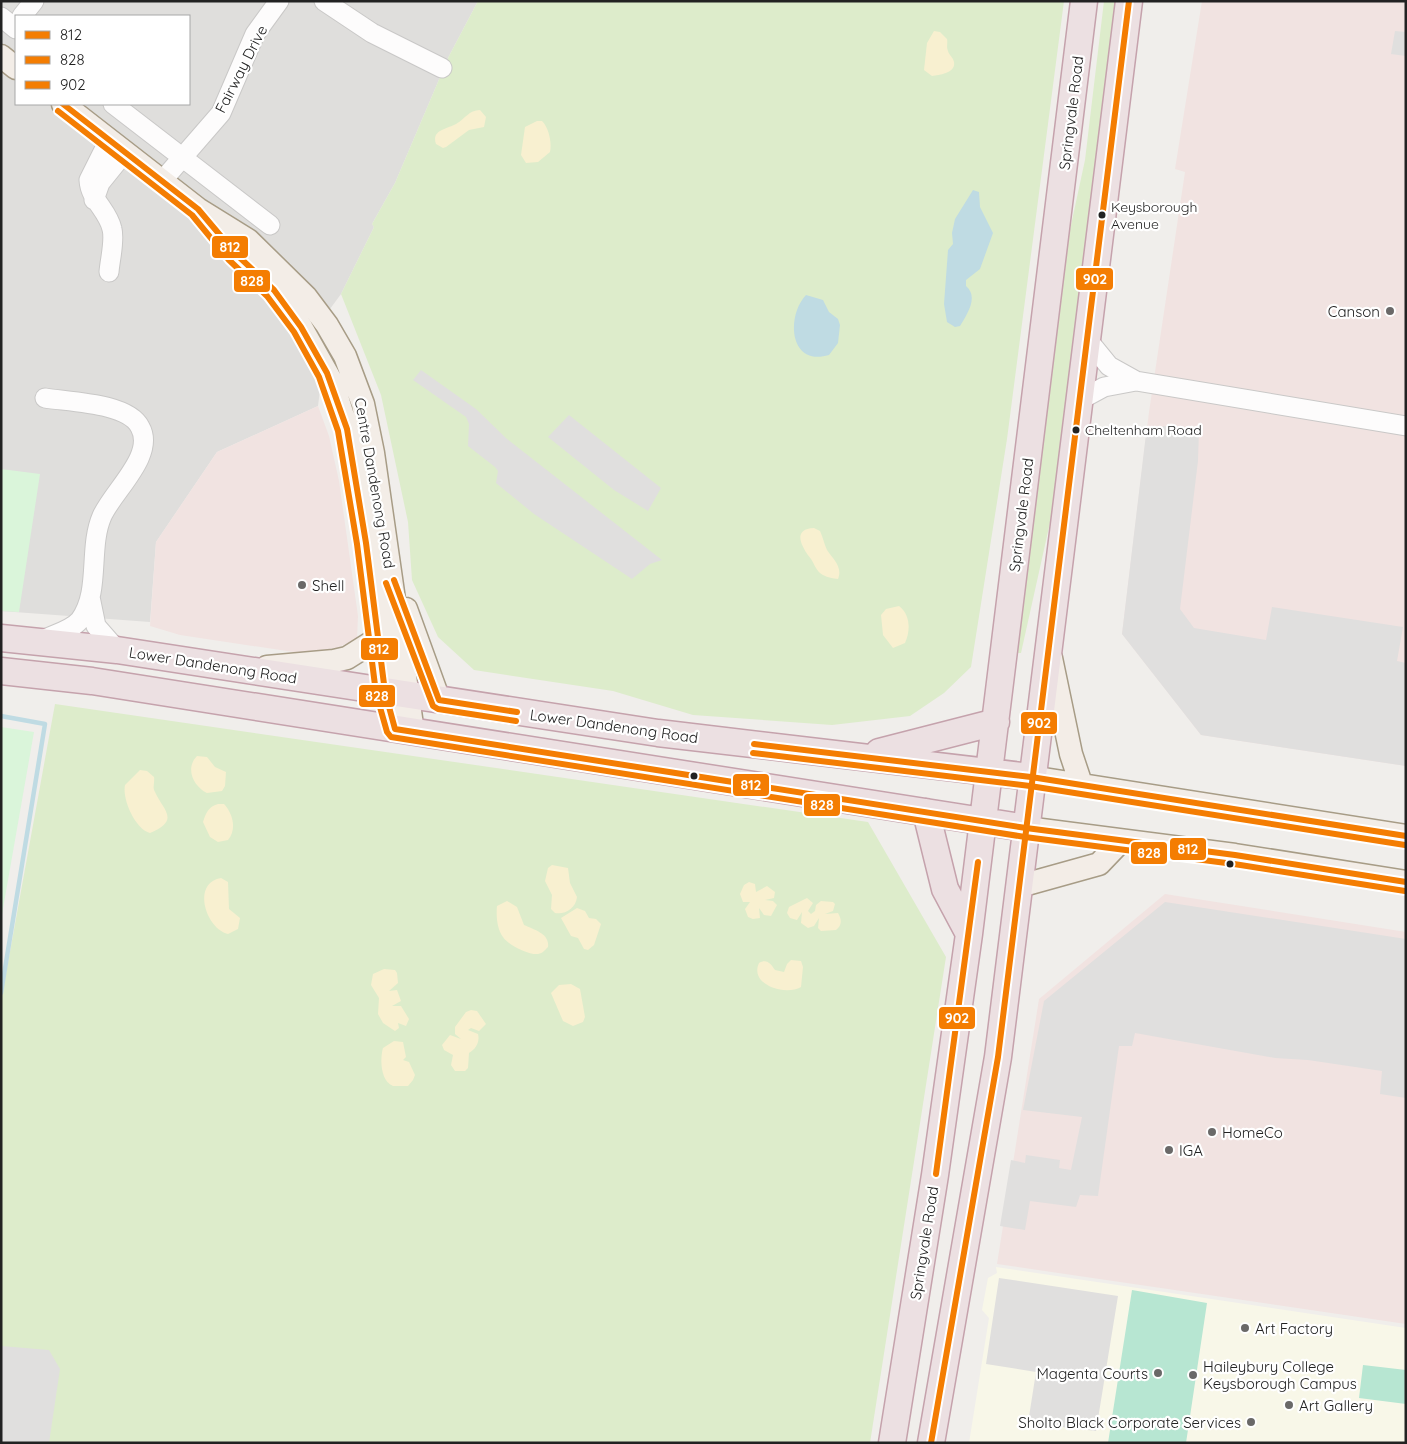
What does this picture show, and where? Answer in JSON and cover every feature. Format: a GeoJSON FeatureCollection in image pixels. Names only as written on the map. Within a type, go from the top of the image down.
{"type":"FeatureCollection","features":[{"type":"Feature","properties":{"kind":"highway","name":"Springvale Road"},"geometry":{"type":"LineString","coordinates":[[892,1443],[936,1175],[969,934],[1084,1]]}},
{"type":"Feature","properties":{"kind":"highway"},"geometry":{"type":"LineString","coordinates":[[931,1443],[998,1057],[1020,886],[1031,777],[1049,648],[1129,1]]}},
{"type":"Feature","properties":{"kind":"highway","name":"Lower Dandenong Road"},"geometry":{"type":"LineString","coordinates":[[1,638],[117,650],[658,734],[864,756],[990,772]]}},
{"type":"Feature","properties":{"kind":"highway"},"geometry":{"type":"LineString","coordinates":[[1,671],[92,681],[1026,828]]}},
{"type":"Feature","properties":{"kind":"highway"},"geometry":{"type":"LineString","coordinates":[[864,756],[996,722]]}},
{"type":"Feature","properties":{"kind":"highway"},"geometry":{"type":"LineString","coordinates":[[990,772],[1031,777]]}},
{"type":"Feature","properties":{"kind":"highway"},"geometry":{"type":"LineString","coordinates":[[926,812],[945,889],[969,934]]}},
{"type":"Feature","properties":{"kind":"main road"},"geometry":{"type":"LineString","coordinates":[[1,56],[15,67]]}},
{"type":"Feature","properties":{"kind":"main road","name":"Centre Dandenong Road"},"geometry":{"type":"LineString","coordinates":[[64,105],[198,209],[248,240],[292,282],[327,325],[345,356],[358,388],[366,417],[390,570],[396,694]]}},
{"type":"Feature","properties":{"kind":"main road","name":"Centre Dandenong Road"},"geometry":{"type":"LineString","coordinates":[[198,209],[236,254],[274,290],[301,327],[333,384],[347,429],[367,552],[376,640],[396,694],[404,730]]}},
{"type":"Feature","properties":{"kind":"main road"},"geometry":{"type":"LineString","coordinates":[[390,570],[439,700]]}},
{"type":"Feature","properties":{"kind":"main road"},"geometry":{"type":"LineString","coordinates":[[243,669],[334,661],[347,658],[376,640]]}},
{"type":"Feature","properties":{"kind":"main road"},"geometry":{"type":"LineString","coordinates":[[1049,648],[1071,754],[1081,784]]}},
{"type":"Feature","properties":{"kind":"main road"},"geometry":{"type":"LineString","coordinates":[[1031,777],[1406,836]]}},
{"type":"Feature","properties":{"kind":"main road"},"geometry":{"type":"LineString","coordinates":[[1026,828],[1235,855],[1406,882]]}},
{"type":"Feature","properties":{"kind":"main road"},"geometry":{"type":"LineString","coordinates":[[1020,886],[1099,864],[1121,841]]}},
{"type":"Feature","properties":{"kind":"street"},"geometry":{"type":"LineString","coordinates":[[21,15],[34,1]]}},
{"type":"Feature","properties":{"kind":"street","name":"Fairway Drive"},"geometry":{"type":"LineString","coordinates":[[162,181],[221,112],[255,34],[279,1]]}},
{"type":"Feature","properties":{"kind":"street"},"geometry":{"type":"LineString","coordinates":[[324,1],[372,33],[442,68]]}},
{"type":"Feature","properties":{"kind":"street"},"geometry":{"type":"LineString","coordinates":[[114,105],[270,225]]}},
{"type":"Feature","properties":{"kind":"street"},"geometry":{"type":"LineString","coordinates":[[109,272],[113,231],[108,219],[94,200],[90,188],[91,172],[117,146]]}},
{"type":"Feature","properties":{"kind":"street"},"geometry":{"type":"LineString","coordinates":[[1087,339],[1109,366],[1136,381],[1406,426]]}},
{"type":"Feature","properties":{"kind":"street"},"geometry":{"type":"LineString","coordinates":[[1080,400],[1104,387],[1136,381]]}},
{"type":"Feature","properties":{"kind":"street"},"geometry":{"type":"LineString","coordinates":[[40,641],[75,625],[81,618],[89,596],[100,522],[107,506],[144,450],[144,438],[138,422],[126,413],[45,398]]}},
{"type":"Feature","properties":{"kind":"street"},"geometry":{"type":"LineString","coordinates":[[89,596],[96,626],[117,650]]}},
{"type":"Feature","properties":{"kind":"shaded area"},"geometry":{"type":"Polygon","coordinates":[[[1,1],[478,1],[449,56],[395,183],[372,224],[374,227],[341,294],[330,309],[318,406],[217,452],[156,542],[150,622],[1,611],[1,1]]]}},
{"type":"Feature","properties":{"kind":"shaded area"},"geometry":{"type":"Polygon","coordinates":[[[1202,1],[1406,1],[1406,766],[1201,735],[1122,634],[1149,412],[1185,172],[1175,169],[1202,1]]]}},
{"type":"Feature","properties":{"kind":"shaded area"},"geometry":{"type":"Polygon","coordinates":[[[1395,31],[1406,32],[1406,56],[1391,54],[1395,31]]]}},
{"type":"Feature","properties":{"kind":"shaded area"},"geometry":{"type":"Polygon","coordinates":[[[421,370],[476,409],[507,439],[662,560],[650,564],[632,579],[534,514],[496,483],[498,471],[495,467],[468,446],[469,424],[466,417],[413,380],[421,370]]]}},
{"type":"Feature","properties":{"kind":"shaded area","name":"Shell"},"geometry":{"type":"Polygon","coordinates":[[[318,406],[329,436],[339,481],[358,616],[357,639],[337,648],[300,653],[180,635],[150,626],[156,542],[217,452],[318,406]]]}},
{"type":"Feature","properties":{"kind":"shaded area"},"geometry":{"type":"Polygon","coordinates":[[[569,415],[661,488],[648,511],[614,490],[548,437],[569,415]]]}},
{"type":"Feature","properties":{"kind":"shaded area"},"geometry":{"type":"Polygon","coordinates":[[[1163,426],[1199,430],[1198,461],[1180,609],[1194,628],[1266,640],[1272,607],[1403,627],[1397,661],[1406,663],[1406,766],[1201,735],[1122,634],[1146,434],[1162,436],[1163,426]]]}},
{"type":"Feature","properties":{"kind":"shaded area","name":"HomeCo"},"geometry":{"type":"Polygon","coordinates":[[[1165,894],[1406,932],[1406,1324],[997,1264],[1039,999],[1165,894]]]}},
{"type":"Feature","properties":{"kind":"shaded area"},"geometry":{"type":"Polygon","coordinates":[[[1165,902],[1406,939],[1406,1098],[1380,1094],[1382,1071],[1308,1060],[1275,1058],[1135,1033],[1132,1046],[1119,1046],[1098,1196],[1080,1195],[1076,1207],[1030,1201],[1025,1230],[1000,1226],[1011,1160],[1025,1163],[1026,1155],[1060,1160],[1059,1168],[1071,1170],[1082,1117],[1023,1110],[1044,1001],[1165,902]]]}},
{"type":"Feature","properties":{"kind":"shaded area","name":"Haileybury College Keysborough Campus"},"geometry":{"type":"Polygon","coordinates":[[[996,1267],[1406,1328],[1406,1443],[969,1443],[989,1318],[982,1310],[988,1278],[997,1273],[996,1267]]]}},
{"type":"Feature","properties":{"kind":"shaded area"},"geometry":{"type":"Polygon","coordinates":[[[999,1278],[1118,1296],[1096,1431],[1028,1423],[1036,1372],[986,1364],[999,1278]]]}},
{"type":"Feature","properties":{"kind":"shaded area"},"geometry":{"type":"Polygon","coordinates":[[[1,1346],[49,1350],[60,1369],[49,1443],[1,1443],[1,1346]]]}},
{"type":"Feature","properties":{"kind":"green space"},"geometry":{"type":"Polygon","coordinates":[[[478,1],[1064,1],[1007,439],[971,667],[944,693],[910,716],[832,725],[693,715],[613,691],[474,670],[438,637],[412,580],[408,522],[381,395],[341,294],[374,227],[372,224],[395,183],[449,56],[478,1]]]}},
{"type":"Feature","properties":{"kind":"green space"},"geometry":{"type":"Polygon","coordinates":[[[1104,1],[1117,1],[1055,500],[1021,653],[1016,653],[1065,253],[1085,160],[1104,1]]]}},
{"type":"Feature","properties":{"kind":"green space"},"geometry":{"type":"Polygon","coordinates":[[[1,469],[40,474],[19,612],[1,611],[1,469]]]}},
{"type":"Feature","properties":{"kind":"green space"},"geometry":{"type":"Polygon","coordinates":[[[55,704],[868,822],[946,957],[870,1443],[1,1443],[1,1001],[55,704]]]}},
{"type":"Feature","properties":{"kind":"green space"},"geometry":{"type":"Polygon","coordinates":[[[1,727],[34,732],[1,920],[1,727]]]}},
{"type":"Feature","properties":{"kind":"green space","name":"Magenta Courts"},"geometry":{"type":"Polygon","coordinates":[[[1132,1290],[1207,1303],[1186,1443],[1108,1443],[1132,1290]]]}},
{"type":"Feature","properties":{"kind":"green space"},"geometry":{"type":"Polygon","coordinates":[[[1363,1365],[1406,1370],[1406,1404],[1359,1398],[1363,1365]]]}},
{"type":"Feature","properties":{"kind":"sand"},"geometry":{"type":"Polygon","coordinates":[[[934,31],[940,32],[947,39],[947,50],[954,66],[947,73],[932,76],[924,70],[927,43],[934,31]]]}},
{"type":"Feature","properties":{"kind":"sand"},"geometry":{"type":"Polygon","coordinates":[[[480,110],[486,117],[484,127],[469,130],[446,147],[443,148],[436,144],[435,139],[438,133],[456,124],[473,111],[480,110]]]}},
{"type":"Feature","properties":{"kind":"sand"},"geometry":{"type":"Polygon","coordinates":[[[537,121],[542,121],[548,132],[550,152],[538,162],[526,163],[521,155],[525,127],[537,121]]]}},
{"type":"Feature","properties":{"kind":"sand"},"geometry":{"type":"Polygon","coordinates":[[[814,528],[820,531],[827,550],[838,567],[838,579],[827,577],[819,572],[804,550],[800,540],[801,535],[807,529],[814,528]]]}},
{"type":"Feature","properties":{"kind":"sand"},"geometry":{"type":"Polygon","coordinates":[[[899,606],[905,613],[909,628],[905,643],[893,648],[883,635],[881,615],[886,609],[899,606]]]}},
{"type":"Feature","properties":{"kind":"sand"},"geometry":{"type":"Polygon","coordinates":[[[197,756],[207,757],[215,767],[226,772],[225,786],[222,791],[207,793],[198,786],[191,771],[193,761],[197,756]]]}},
{"type":"Feature","properties":{"kind":"sand"},"geometry":{"type":"Polygon","coordinates":[[[140,770],[147,771],[154,777],[154,790],[167,814],[165,824],[150,833],[139,826],[131,813],[126,798],[125,785],[140,770]]]}},
{"type":"Feature","properties":{"kind":"sand"},"geometry":{"type":"Polygon","coordinates":[[[218,804],[224,804],[227,808],[232,817],[233,826],[228,840],[218,842],[210,837],[203,822],[208,811],[218,804]]]}},
{"type":"Feature","properties":{"kind":"sand"},"geometry":{"type":"Polygon","coordinates":[[[552,865],[568,868],[570,883],[577,897],[575,904],[563,913],[555,913],[551,909],[552,895],[545,881],[548,868],[552,865]]]}},
{"type":"Feature","properties":{"kind":"sand"},"geometry":{"type":"Polygon","coordinates":[[[221,878],[228,882],[229,909],[240,918],[238,929],[228,934],[213,924],[205,906],[206,888],[212,882],[221,878]]]}},
{"type":"Feature","properties":{"kind":"sand"},"geometry":{"type":"Polygon","coordinates":[[[749,882],[755,884],[756,892],[767,886],[775,892],[774,898],[765,900],[773,901],[777,905],[771,916],[764,915],[759,908],[760,918],[753,919],[748,917],[745,909],[750,902],[743,902],[740,894],[744,885],[749,882]]]}},
{"type":"Feature","properties":{"kind":"sand"},"geometry":{"type":"Polygon","coordinates":[[[807,898],[813,903],[808,911],[811,914],[815,911],[816,905],[821,901],[833,902],[835,904],[833,911],[825,914],[838,913],[841,922],[836,930],[821,931],[818,928],[819,918],[814,926],[808,928],[801,923],[802,912],[797,920],[790,918],[787,913],[789,907],[807,898]]]}},
{"type":"Feature","properties":{"kind":"sand"},"geometry":{"type":"Polygon","coordinates":[[[507,901],[517,907],[524,925],[541,933],[547,939],[548,947],[543,952],[534,954],[524,951],[509,943],[503,937],[497,922],[497,906],[507,901]]]}},
{"type":"Feature","properties":{"kind":"sand"},"geometry":{"type":"Polygon","coordinates":[[[577,908],[585,911],[589,918],[596,919],[601,924],[594,945],[588,950],[584,949],[578,938],[571,936],[561,918],[577,908]]]}},
{"type":"Feature","properties":{"kind":"sand"},"geometry":{"type":"Polygon","coordinates":[[[791,960],[801,961],[803,967],[801,987],[786,990],[778,989],[770,987],[759,977],[757,971],[759,963],[767,961],[775,970],[784,972],[791,960]]]}},
{"type":"Feature","properties":{"kind":"sand"},"geometry":{"type":"Polygon","coordinates":[[[384,969],[395,970],[397,973],[398,983],[389,991],[397,990],[401,1001],[392,1006],[401,1006],[409,1019],[406,1026],[398,1023],[399,1028],[395,1031],[383,1023],[378,1014],[379,998],[371,985],[373,974],[384,969]]]}},
{"type":"Feature","properties":{"kind":"sand"},"geometry":{"type":"Polygon","coordinates":[[[571,984],[580,989],[585,1017],[583,1022],[573,1026],[563,1021],[551,993],[559,985],[571,984]]]}},
{"type":"Feature","properties":{"kind":"sand"},"geometry":{"type":"Polygon","coordinates":[[[471,1010],[477,1011],[486,1024],[479,1031],[471,1028],[468,1030],[478,1034],[478,1042],[469,1053],[468,1068],[465,1071],[455,1071],[451,1065],[453,1055],[444,1050],[442,1045],[450,1035],[461,1039],[455,1034],[455,1027],[466,1012],[471,1010]]]}},
{"type":"Feature","properties":{"kind":"sand"},"geometry":{"type":"Polygon","coordinates":[[[394,1041],[403,1042],[406,1057],[403,1060],[409,1062],[415,1075],[408,1086],[393,1086],[383,1074],[381,1057],[383,1048],[394,1041]]]}},
{"type":"Feature","properties":{"kind":"water"},"geometry":{"type":"Polygon","coordinates":[[[973,190],[979,192],[980,207],[993,233],[980,269],[966,280],[966,286],[972,295],[971,306],[960,326],[955,327],[947,322],[944,304],[948,250],[953,244],[952,233],[955,219],[973,190]]]}},
{"type":"Feature","properties":{"kind":"water"},"geometry":{"type":"Polygon","coordinates":[[[806,295],[823,300],[829,312],[838,319],[840,325],[838,343],[829,355],[816,357],[806,354],[799,347],[795,337],[796,315],[806,295]]]}},
{"type":"Feature","properties":{"kind":"waterway"},"geometry":{"type":"LineString","coordinates":[[1,716],[45,724],[1,993]]}},
{"type":"Feature","properties":{"kind":"transit line","name":"902"},"geometry":{"type":"LineString","coordinates":[[931,1443],[998,1057],[1129,1]]}},
{"type":"Feature","properties":{"kind":"transit line","name":"812"},"geometry":{"type":"LineString","coordinates":[[64,105],[198,209],[236,254],[274,290],[301,327],[327,373],[347,429],[366,543],[385,692],[395,729],[1026,828],[1235,855],[1406,882]]}},
{"type":"Feature","properties":{"kind":"transit line","name":"828"},"geometry":{"type":"LineString","coordinates":[[58,111],[192,215],[229,260],[267,296],[294,332],[319,377],[338,431],[357,544],[376,693],[387,732],[391,737],[1025,837],[1234,864],[1405,891]]}},
{"type":"Feature","properties":{"kind":"transit line","name":"812"},"geometry":{"type":"LineString","coordinates":[[394,580],[439,700],[517,712]]}},
{"type":"Feature","properties":{"kind":"transit line","name":"828"},"geometry":{"type":"LineString","coordinates":[[386,583],[433,706],[438,709],[516,721]]}},
{"type":"Feature","properties":{"kind":"transit line","name":"812"},"geometry":{"type":"LineString","coordinates":[[754,744],[1031,777],[1406,836]]}},
{"type":"Feature","properties":{"kind":"transit line","name":"828"},"geometry":{"type":"LineString","coordinates":[[753,753],[1030,786],[1405,845]]}},
{"type":"Feature","properties":{"kind":"transit line","name":"902"},"geometry":{"type":"LineString","coordinates":[[936,1174],[978,862]]}},
{"type":"Feature","properties":{"kind":"place","name":"Keysborough Avenue"},"geometry":{"type":"Point","coordinates":[1102,215]}},
{"type":"Feature","properties":{"kind":"place","name":"Canson"},"geometry":{"type":"Point","coordinates":[1390,311]}},
{"type":"Feature","properties":{"kind":"place","name":"Cheltenham Road"},"geometry":{"type":"Point","coordinates":[1076,430]}},
{"type":"Feature","properties":{"kind":"place","name":"Shell"},"geometry":{"type":"Point","coordinates":[302,585]}},
{"type":"Feature","properties":{"kind":"place","name":"HomeCo"},"geometry":{"type":"Point","coordinates":[1212,1132]}},
{"type":"Feature","properties":{"kind":"place","name":"IGA"},"geometry":{"type":"Point","coordinates":[1169,1150]}},
{"type":"Feature","properties":{"kind":"place","name":"Art Factory"},"geometry":{"type":"Point","coordinates":[1245,1328]}},
{"type":"Feature","properties":{"kind":"place","name":"Magenta Courts"},"geometry":{"type":"Point","coordinates":[1158,1373]}},
{"type":"Feature","properties":{"kind":"place","name":"Haileybury College Keysborough Campus"},"geometry":{"type":"Point","coordinates":[1193,1375]}},
{"type":"Feature","properties":{"kind":"place","name":"Art Gallery"},"geometry":{"type":"Point","coordinates":[1289,1405]}},
{"type":"Feature","properties":{"kind":"place","name":"Sholto Black Corporate Services"},"geometry":{"type":"Point","coordinates":[1251,1422]}}]}
